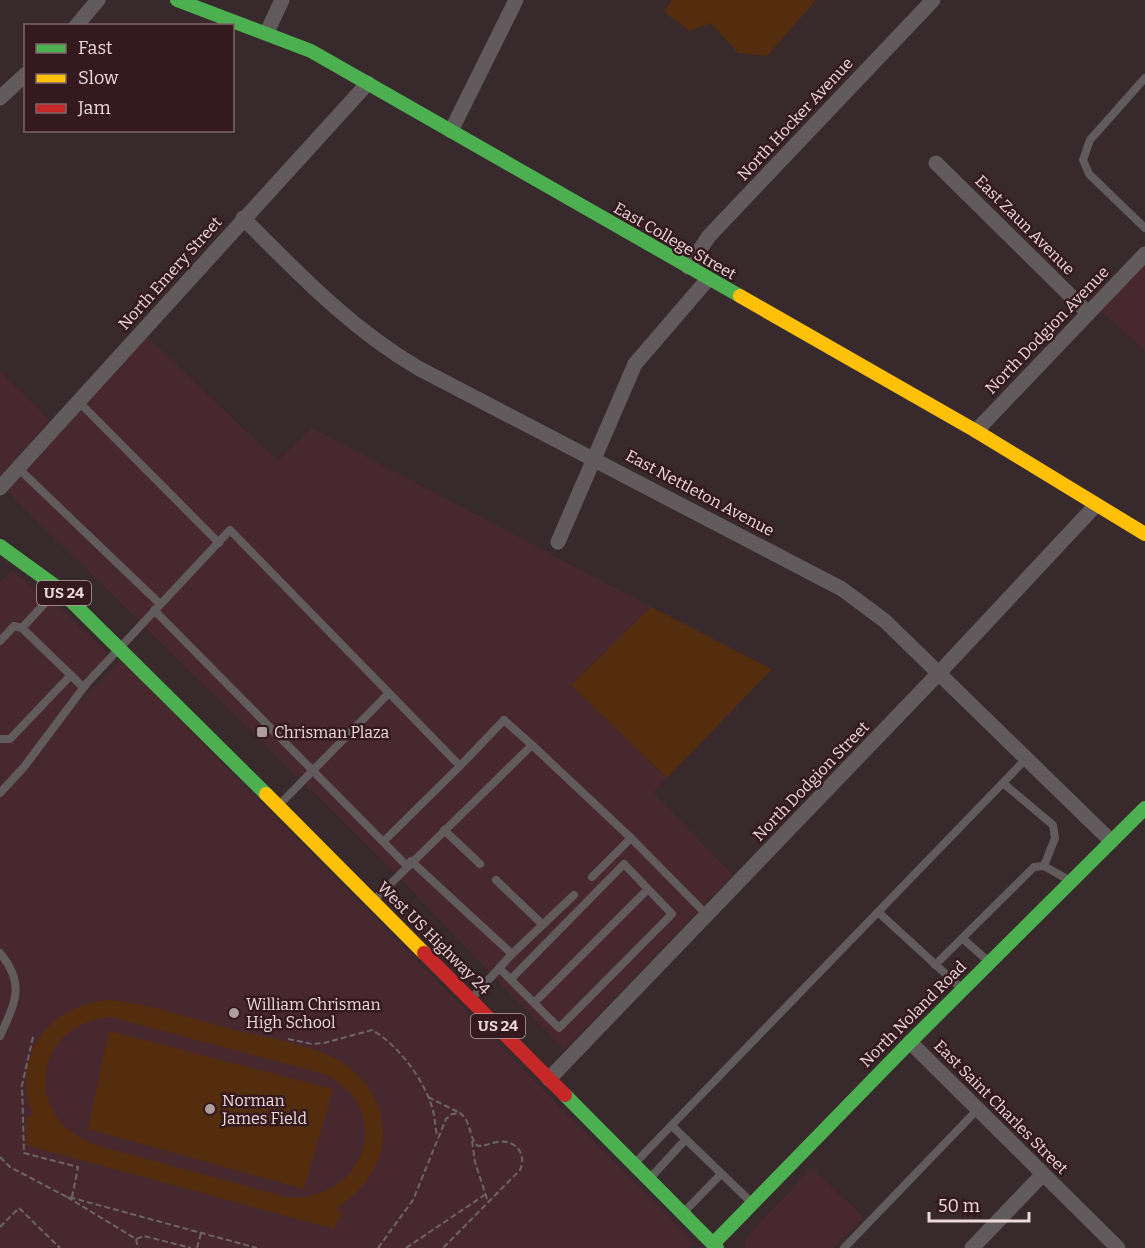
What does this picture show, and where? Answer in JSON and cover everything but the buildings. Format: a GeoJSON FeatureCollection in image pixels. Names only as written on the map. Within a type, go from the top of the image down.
{"type":"FeatureCollection","features":[{"type":"Feature","properties":{"kind":"main road","name":"East College Street"},"geometry":{"type":"LineString","coordinates":[[177,0],[267,32],[311,51],[976,431],[1145,534]]}},
{"type":"Feature","properties":{"kind":"main road","name":"US 24"},"geometry":{"type":"LineString","coordinates":[[0,546],[58,588],[278,805]]}},
{"type":"Feature","properties":{"kind":"main road","name":"West US Highway 24"},"geometry":{"type":"LineString","coordinates":[[278,805],[683,1213],[713,1247]]}},
{"type":"Feature","properties":{"kind":"main road","name":"North Noland Road"},"geometry":{"type":"LineString","coordinates":[[713,1247],[752,1203],[962,989],[1145,808]]}},
{"type":"Feature","properties":{"kind":"street"},"geometry":{"type":"LineString","coordinates":[[78,24],[98,0]]}},
{"type":"Feature","properties":{"kind":"street"},"geometry":{"type":"LineString","coordinates":[[267,32],[282,0]]}},
{"type":"Feature","properties":{"kind":"street"},"geometry":{"type":"LineString","coordinates":[[451,131],[516,0]]}},
{"type":"Feature","properties":{"kind":"street","name":"North Hocker Avenue"},"geometry":{"type":"LineString","coordinates":[[688,267],[709,236],[933,0]]}},
{"type":"Feature","properties":{"kind":"street"},"geometry":{"type":"LineString","coordinates":[[0,98],[24,76]]}},
{"type":"Feature","properties":{"kind":"street","name":"North Emery Street"},"geometry":{"type":"LineString","coordinates":[[0,488],[368,83]]}},
{"type":"Feature","properties":{"kind":"street","name":"East Zaun Avenue"},"geometry":{"type":"LineString","coordinates":[[936,162],[1088,313]]}},
{"type":"Feature","properties":{"kind":"street","name":"East Nettleton Avenue"},"geometry":{"type":"LineString","coordinates":[[243,218],[333,307],[382,346],[418,368],[594,457],[842,589],[885,621],[1112,841]]}},
{"type":"Feature","properties":{"kind":"street","name":"North Dodgion Avenue"},"geometry":{"type":"LineString","coordinates":[[976,431],[1145,254]]}},
{"type":"Feature","properties":{"kind":"street"},"geometry":{"type":"LineString","coordinates":[[558,542],[635,364],[708,279]]}},
{"type":"Feature","properties":{"kind":"street","name":"North Dodgion Street"},"geometry":{"type":"LineString","coordinates":[[549,1079],[938,674],[1096,505]]}},
{"type":"Feature","properties":{"kind":"street","name":"East Saint Charles Street"},"geometry":{"type":"LineString","coordinates":[[910,1042],[1118,1248]]}},
{"type":"Feature","properties":{"kind":"street"},"geometry":{"type":"LineString","coordinates":[[972,1248],[1043,1174]]}},
{"type":"Feature","properties":{"kind":"lane"},"geometry":{"type":"LineString","coordinates":[[1145,78],[1090,140],[1083,160],[1089,174],[1145,228]]}},
{"type":"Feature","properties":{"kind":"lane"},"geometry":{"type":"LineString","coordinates":[[78,401],[219,543]]}},
{"type":"Feature","properties":{"kind":"lane"},"geometry":{"type":"LineString","coordinates":[[18,468],[157,607],[312,771],[383,842],[512,954]]}},
{"type":"Feature","properties":{"kind":"lane"},"geometry":{"type":"LineString","coordinates":[[0,793],[24,768],[83,687],[230,530],[460,766]]}},
{"type":"Feature","properties":{"kind":"lane"},"geometry":{"type":"LineString","coordinates":[[22,628],[58,588]]}},
{"type":"Feature","properties":{"kind":"lane"},"geometry":{"type":"LineString","coordinates":[[0,641],[14,626],[22,628],[83,687]]}},
{"type":"Feature","properties":{"kind":"lane"},"geometry":{"type":"LineString","coordinates":[[0,739],[10,739],[71,675]]}},
{"type":"Feature","properties":{"kind":"lane"},"geometry":{"type":"LineString","coordinates":[[278,805],[389,693]]}},
{"type":"Feature","properties":{"kind":"lane"},"geometry":{"type":"LineString","coordinates":[[383,842],[504,720],[631,838],[706,915]]}},
{"type":"Feature","properties":{"kind":"lane"},"geometry":{"type":"LineString","coordinates":[[374,900],[409,863],[532,745]]}},
{"type":"Feature","properties":{"kind":"lane"},"geometry":{"type":"LineString","coordinates":[[634,1165],[1026,759]]}},
{"type":"Feature","properties":{"kind":"lane"},"geometry":{"type":"LineString","coordinates":[[1003,783],[1053,825],[1054,838],[1044,866]]}},
{"type":"Feature","properties":{"kind":"lane"},"geometry":{"type":"LineString","coordinates":[[444,830],[480,864]]}},
{"type":"Feature","properties":{"kind":"lane"},"geometry":{"type":"LineString","coordinates":[[592,877],[631,838]]}},
{"type":"Feature","properties":{"kind":"lane"},"geometry":{"type":"LineString","coordinates":[[500,968],[511,980],[558,1028],[672,914],[624,864],[511,980]]}},
{"type":"Feature","properties":{"kind":"lane"},"geometry":{"type":"LineString","coordinates":[[935,964],[1034,867],[1044,866],[1071,881]]}},
{"type":"Feature","properties":{"kind":"lane"},"geometry":{"type":"LineString","coordinates":[[496,880],[543,925]]}},
{"type":"Feature","properties":{"kind":"lane"},"geometry":{"type":"LineString","coordinates":[[534,1003],[648,889]]}},
{"type":"Feature","properties":{"kind":"lane"},"geometry":{"type":"LineString","coordinates":[[471,999],[512,954],[574,895]]}},
{"type":"Feature","properties":{"kind":"lane"},"geometry":{"type":"LineString","coordinates":[[878,912],[962,989]]}},
{"type":"Feature","properties":{"kind":"lane"},"geometry":{"type":"LineString","coordinates":[[962,938],[990,962]]}},
{"type":"Feature","properties":{"kind":"lane"},"geometry":{"type":"LineString","coordinates":[[0,952],[9,964],[17,991],[0,1036]]}},
{"type":"Feature","properties":{"kind":"lane"},"geometry":{"type":"LineString","coordinates":[[844,1248],[978,1109]]}},
{"type":"Feature","properties":{"kind":"lane"},"geometry":{"type":"LineString","coordinates":[[672,1126],[752,1203]]}},
{"type":"Feature","properties":{"kind":"lane"},"geometry":{"type":"LineString","coordinates":[[649,1179],[686,1139]]}},
{"type":"Feature","properties":{"kind":"lane"},"geometry":{"type":"LineString","coordinates":[[683,1213],[721,1174]]}},
{"type":"Feature","properties":{"kind":"path"},"geometry":{"type":"LineString","coordinates":[[288,1039],[312,1044],[324,1043],[372,1030],[400,1055],[428,1097],[433,1108],[438,1138]]}},
{"type":"Feature","properties":{"kind":"path"},"geometry":{"type":"LineString","coordinates":[[33,1037],[21,1085],[24,1152],[78,1167],[72,1197]]}},
{"type":"Feature","properties":{"kind":"path"},"geometry":{"type":"LineString","coordinates":[[428,1097],[460,1113],[470,1126],[475,1162],[488,1202]]}},
{"type":"Feature","properties":{"kind":"path"},"geometry":{"type":"LineString","coordinates":[[378,1248],[413,1200],[446,1119],[452,1114],[460,1113]]}},
{"type":"Feature","properties":{"kind":"path"},"geometry":{"type":"LineString","coordinates":[[443,1248],[520,1170],[524,1162],[522,1152],[516,1145],[496,1142],[487,1146],[478,1146],[472,1140]]}},
{"type":"Feature","properties":{"kind":"path"},"geometry":{"type":"LineString","coordinates":[[0,1157],[18,1172],[65,1196],[136,1239],[138,1248]]}},
{"type":"Feature","properties":{"kind":"path"},"geometry":{"type":"LineString","coordinates":[[406,1248],[486,1194]]}},
{"type":"Feature","properties":{"kind":"path"},"geometry":{"type":"LineString","coordinates":[[65,1196],[257,1248]]}},
{"type":"Feature","properties":{"kind":"path"},"geometry":{"type":"LineString","coordinates":[[0,1227],[19,1208],[60,1248]]}},
{"type":"Feature","properties":{"kind":"path"},"geometry":{"type":"LineString","coordinates":[[197,1248],[201,1233]]}},
{"type":"Feature","properties":{"kind":"path"},"geometry":{"type":"LineString","coordinates":[[136,1239],[144,1236],[191,1248]]}},
{"type":"Feature","properties":{"kind":"path"},"geometry":{"type":"LineString","coordinates":[[166,1248],[170,1243]]}},
{"type":"Feature","properties":{"kind":"shaded area"},"geometry":{"type":"Polygon","coordinates":[[[672,0],[816,0],[767,56],[738,53],[711,23],[690,31],[664,12],[672,0]]]}},
{"type":"Feature","properties":{"kind":"shaded area"},"geometry":{"type":"Polygon","coordinates":[[[1145,263],[1145,351],[1100,310],[1145,263]]]}},
{"type":"Feature","properties":{"kind":"shaded area","name":"Chrisman Plaza"},"geometry":{"type":"Polygon","coordinates":[[[145,335],[278,461],[312,428],[651,607],[571,685],[667,778],[653,793],[733,875],[564,1050],[387,865],[7,491],[145,335]]]}},
{"type":"Feature","properties":{"kind":"shaded area"},"geometry":{"type":"Polygon","coordinates":[[[0,371],[50,420],[0,476],[0,371]]]}},
{"type":"Feature","properties":{"kind":"shaded area","name":"William Chrisman High School"},"geometry":{"type":"Polygon","coordinates":[[[11,570],[62,610],[108,653],[37,744],[121,660],[694,1243],[689,1248],[0,1248],[0,783],[4,779],[0,775],[0,583],[11,570]]]}},
{"type":"Feature","properties":{"kind":"shaded area"},"geometry":{"type":"Polygon","coordinates":[[[651,607],[772,669],[667,778],[571,685],[651,607]]]}},
{"type":"Feature","properties":{"kind":"shaded area"},"geometry":{"type":"Polygon","coordinates":[[[107,1000],[169,1011],[307,1047],[335,1059],[355,1073],[369,1088],[378,1106],[383,1126],[382,1148],[379,1159],[368,1178],[353,1195],[335,1209],[342,1212],[334,1229],[26,1145],[26,1118],[33,1116],[27,1095],[27,1074],[31,1056],[39,1039],[51,1024],[85,1005],[107,1000]],[[111,1017],[84,1024],[64,1037],[51,1055],[45,1075],[47,1096],[57,1117],[74,1134],[99,1146],[286,1197],[305,1197],[338,1184],[351,1172],[360,1157],[365,1141],[364,1123],[358,1104],[348,1091],[328,1075],[111,1017]]]}},
{"type":"Feature","properties":{"kind":"shaded area","name":"Norman James Field"},"geometry":{"type":"Polygon","coordinates":[[[109,1031],[333,1089],[304,1189],[88,1129],[109,1031]]]}},
{"type":"Feature","properties":{"kind":"shaded area"},"geometry":{"type":"Polygon","coordinates":[[[812,1168],[864,1217],[834,1248],[745,1248],[746,1238],[812,1168]]]}},
{"type":"Feature","properties":{"kind":"traffic: fast"},"geometry":{"type":"LineString","coordinates":[[177,0],[311,51],[740,296]]}},
{"type":"Feature","properties":{"kind":"traffic: fast"},"geometry":{"type":"LineString","coordinates":[[0,546],[58,588],[266,794]]}},
{"type":"Feature","properties":{"kind":"traffic: fast"},"geometry":{"type":"LineString","coordinates":[[713,1244],[910,1042],[1145,808]]}},
{"type":"Feature","properties":{"kind":"traffic: fast"},"geometry":{"type":"LineString","coordinates":[[565,1095],[717,1248]]}},
{"type":"Feature","properties":{"kind":"traffic: slow"},"geometry":{"type":"LineString","coordinates":[[740,296],[976,431],[1145,534]]}},
{"type":"Feature","properties":{"kind":"traffic: slow"},"geometry":{"type":"LineString","coordinates":[[266,794],[424,953]]}},
{"type":"Feature","properties":{"kind":"traffic: jam"},"geometry":{"type":"LineString","coordinates":[[424,953],[565,1095]]}},
{"type":"Feature","properties":{"kind":"place","name":"Chrisman Plaza"},"geometry":{"type":"Point","coordinates":[262,732]}},
{"type":"Feature","properties":{"kind":"place","name":"William Chrisman High School"},"geometry":{"type":"Point","coordinates":[234,1013]}},
{"type":"Feature","properties":{"kind":"place","name":"Norman James Field"},"geometry":{"type":"Point","coordinates":[210,1109]}}]}
